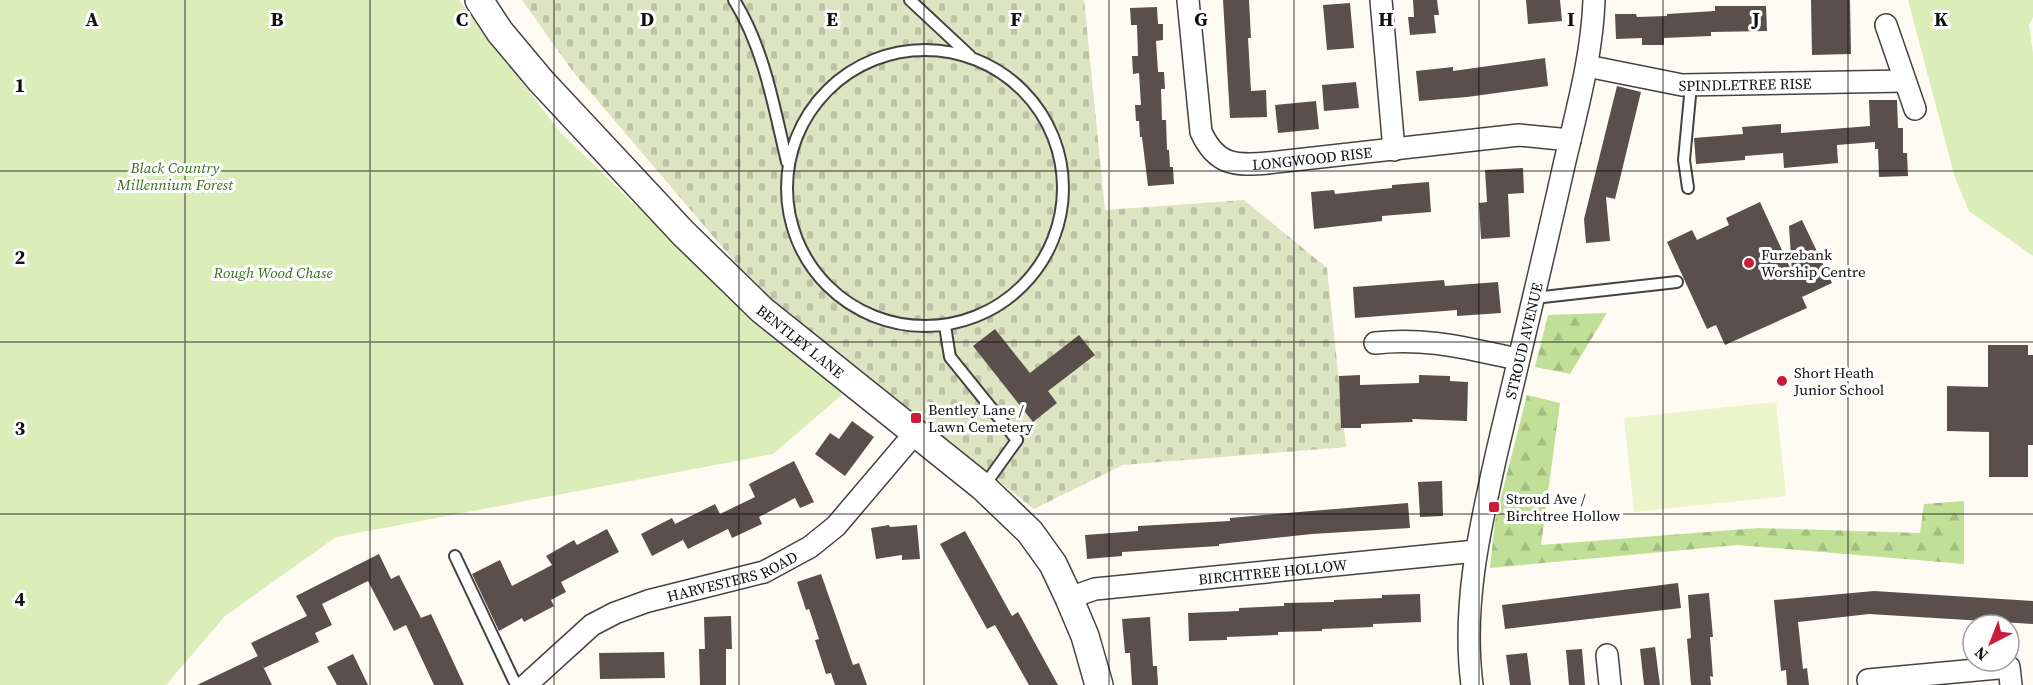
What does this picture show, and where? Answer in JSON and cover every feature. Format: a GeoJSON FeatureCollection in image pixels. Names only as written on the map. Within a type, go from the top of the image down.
{"type":"FeatureCollection","features":[{"type":"Feature","properties":{"kind":"street","name":"BENTLEY LANE"},"geometry":{"type":"LineString","coordinates":[[479,0],[500,32],[541,81],[683,233],[762,310],[982,487],[1030,532],[1053,564],[1069,598],[1085,636],[1099,685]]}},
{"type":"Feature","properties":{"kind":"street","name":"LONGWOOD RISE"},"geometry":{"type":"LineString","coordinates":[[1188,0],[1200,125],[1208,146],[1219,157],[1233,164],[1247,165],[1519,135],[1570,140]]}},
{"type":"Feature","properties":{"kind":"street"},"geometry":{"type":"LineString","coordinates":[[1381,0],[1394,150]]}},
{"type":"Feature","properties":{"kind":"street","name":"STROUD AVENUE"},"geometry":{"type":"LineString","coordinates":[[1472,685],[1469,616],[1476,551],[1518,359],[1587,66],[1594,0]]}},
{"type":"Feature","properties":{"kind":"street"},"geometry":{"type":"LineString","coordinates":[[1886,26],[1915,109]]}},
{"type":"Feature","properties":{"kind":"street","name":"SPINDLETREE RISE"},"geometry":{"type":"LineString","coordinates":[[1587,66],[1661,82],[1691,85],[1905,81]]}},
{"type":"Feature","properties":{"kind":"street"},"geometry":{"type":"LineString","coordinates":[[1375,343],[1434,342],[1518,359]]}},
{"type":"Feature","properties":{"kind":"street","name":"HARVESTERS ROAD"},"geometry":{"type":"LineString","coordinates":[[526,685],[592,626],[615,613],[648,602],[764,572],[810,547],[836,526],[915,433]]}},
{"type":"Feature","properties":{"kind":"street","name":"BIRCHTREE HOLLOW"},"geometry":{"type":"LineString","coordinates":[[1069,598],[1095,589],[1476,551]]}},
{"type":"Feature","properties":{"kind":"street"},"geometry":{"type":"LineString","coordinates":[[1607,656],[1610,685]]}},
{"type":"Feature","properties":{"kind":"street"},"geometry":{"type":"LineString","coordinates":[[1868,680],[2009,668],[2011,685]]}},
{"type":"Feature","properties":{"kind":"lane"},"geometry":{"type":"LineString","coordinates":[[734,0],[743,15],[763,63],[789,168]]}},
{"type":"Feature","properties":{"kind":"lane"},"geometry":{"type":"LineString","coordinates":[[910,0],[975,60]]}},
{"type":"Feature","properties":{"kind":"lane"},"geometry":{"type":"LineString","coordinates":[[909,50],[957,53],[990,65],[1018,85],[1041,112],[1056,143],[1064,177],[1062,212],[1052,245],[1034,275],[1009,299],[979,317],[945,326],[911,327],[877,319],[846,302],[820,279],[801,250],[789,217],[786,182],[789,168],[792,148],[806,116],[828,89],[856,68],[888,54],[909,50]]}},
{"type":"Feature","properties":{"kind":"lane"},"geometry":{"type":"LineString","coordinates":[[1688,188],[1684,160],[1691,85]]}},
{"type":"Feature","properties":{"kind":"lane"},"geometry":{"type":"LineString","coordinates":[[1534,298],[1677,282]]}},
{"type":"Feature","properties":{"kind":"lane"},"geometry":{"type":"LineString","coordinates":[[945,326],[950,357],[1017,440],[982,487]]}},
{"type":"Feature","properties":{"kind":"lane"},"geometry":{"type":"LineString","coordinates":[[455,556],[516,685]]}},
{"type":"Feature","properties":{"kind":"green space","name":"Rough Wood Chase"},"geometry":{"type":"Polygon","coordinates":[[[0,0],[459,0],[560,132],[761,327],[844,393],[773,454],[336,537],[225,616],[166,685],[0,685],[0,0]]]}},
{"type":"Feature","properties":{"kind":"green space"},"geometry":{"type":"Polygon","coordinates":[[[522,0],[1084,0],[1105,210],[1244,200],[1327,268],[1346,447],[1123,465],[1034,509],[758,289],[574,73],[522,0]]]}},
{"type":"Feature","properties":{"kind":"green space"},"geometry":{"type":"Polygon","coordinates":[[[1908,0],[2033,0],[2033,17],[2029,25],[2033,53],[2033,256],[1969,211],[1955,178],[1908,0]]]}},
{"type":"Feature","properties":{"kind":"green space"},"geometry":{"type":"Polygon","coordinates":[[[1607,313],[1570,374],[1535,367],[1548,315],[1607,313]]]}},
{"type":"Feature","properties":{"kind":"green space"},"geometry":{"type":"Polygon","coordinates":[[[1527,395],[1560,403],[1541,545],[1758,528],[1920,533],[1924,504],[1964,501],[1964,564],[1738,545],[1490,568],[1495,521],[1527,395]]]}},
{"type":"Feature","properties":{"kind":"green space"},"geometry":{"type":"Polygon","coordinates":[[[1776,402],[1786,496],[1634,512],[1624,418],[1776,402]]]}},
{"type":"Feature","properties":{"kind":"building"},"geometry":{"type":"Polygon","coordinates":[[[1223,0],[1249,0],[1251,38],[1248,38],[1251,91],[1266,90],[1267,117],[1230,118],[1223,0]]]}},
{"type":"Feature","properties":{"kind":"building"},"geometry":{"type":"Polygon","coordinates":[[[1413,0],[1437,0],[1439,15],[1434,15],[1436,33],[1410,35],[1408,17],[1414,17],[1413,0]]]}},
{"type":"Feature","properties":{"kind":"building"},"geometry":{"type":"Polygon","coordinates":[[[1526,0],[1560,0],[1562,21],[1528,24],[1526,0]]]}},
{"type":"Feature","properties":{"kind":"building"},"geometry":{"type":"Polygon","coordinates":[[[1811,0],[1850,0],[1851,54],[1812,55],[1811,0]]]}},
{"type":"Feature","properties":{"kind":"building"},"geometry":{"type":"Polygon","coordinates":[[[1350,3],[1354,48],[1327,50],[1323,5],[1350,3]]]}},
{"type":"Feature","properties":{"kind":"building"},"geometry":{"type":"Polygon","coordinates":[[[1715,6],[1766,6],[1767,31],[1711,32],[1711,36],[1664,38],[1664,45],[1642,45],[1642,38],[1616,39],[1615,14],[1636,14],[1637,17],[1667,16],[1667,14],[1715,11],[1715,6]]]}},
{"type":"Feature","properties":{"kind":"building"},"geometry":{"type":"Polygon","coordinates":[[[1157,7],[1158,24],[1163,24],[1163,40],[1156,41],[1158,72],[1164,72],[1165,89],[1161,89],[1162,120],[1166,120],[1167,150],[1169,150],[1170,167],[1173,167],[1174,184],[1148,186],[1142,137],[1140,137],[1139,121],[1136,121],[1135,105],[1141,105],[1139,73],[1133,74],[1132,56],[1138,56],[1137,25],[1131,25],[1130,8],[1157,7]]]}},
{"type":"Feature","properties":{"kind":"building"},"geometry":{"type":"Polygon","coordinates":[[[1545,58],[1548,86],[1419,101],[1416,71],[1453,67],[1453,71],[1545,58]]]}},
{"type":"Feature","properties":{"kind":"building"},"geometry":{"type":"Polygon","coordinates":[[[1356,82],[1359,108],[1324,111],[1322,85],[1356,82]]]}},
{"type":"Feature","properties":{"kind":"building"},"geometry":{"type":"Polygon","coordinates":[[[1617,86],[1641,92],[1615,199],[1606,197],[1610,241],[1586,243],[1584,219],[1617,86]]]}},
{"type":"Feature","properties":{"kind":"building"},"geometry":{"type":"Polygon","coordinates":[[[1869,100],[1897,100],[1898,128],[1903,128],[1903,153],[1907,153],[1908,176],[1879,177],[1878,149],[1875,149],[1875,142],[1837,145],[1838,163],[1784,168],[1783,153],[1745,156],[1745,160],[1696,164],[1694,138],[1743,134],[1742,127],[1781,124],[1781,133],[1870,126],[1869,100]]]}},
{"type":"Feature","properties":{"kind":"building"},"geometry":{"type":"Polygon","coordinates":[[[1316,101],[1319,129],[1278,133],[1275,105],[1316,101]]]}},
{"type":"Feature","properties":{"kind":"building"},"geometry":{"type":"Polygon","coordinates":[[[1523,168],[1524,193],[1508,194],[1510,237],[1481,239],[1479,203],[1487,202],[1485,170],[1523,168]]]}},
{"type":"Feature","properties":{"kind":"building"},"geometry":{"type":"Polygon","coordinates":[[[1429,182],[1431,212],[1382,216],[1382,221],[1314,229],[1311,192],[1334,190],[1335,194],[1429,182]]]}},
{"type":"Feature","properties":{"kind":"building","name":"Furzebank Worship Centre"},"geometry":{"type":"Polygon","coordinates":[[[1760,202],[1792,272],[1789,226],[1802,220],[1832,283],[1802,297],[1807,308],[1725,345],[1716,325],[1707,329],[1667,242],[1692,230],[1697,240],[1729,225],[1726,218],[1760,202]]]}},
{"type":"Feature","properties":{"kind":"building"},"geometry":{"type":"Polygon","coordinates":[[[1444,280],[1445,286],[1498,282],[1501,313],[1457,316],[1457,310],[1355,318],[1353,287],[1444,280]]]}},
{"type":"Feature","properties":{"kind":"building"},"geometry":{"type":"Polygon","coordinates":[[[995,329],[1030,373],[1079,335],[1095,355],[1048,391],[1057,403],[1033,422],[973,346],[995,329]]]}},
{"type":"Feature","properties":{"kind":"building"},"geometry":{"type":"Polygon","coordinates":[[[1988,345],[2028,345],[2028,355],[2033,355],[2033,445],[2028,445],[2028,477],[1989,477],[1989,432],[1947,431],[1947,386],[1988,387],[1988,345]]]}},
{"type":"Feature","properties":{"kind":"building"},"geometry":{"type":"Polygon","coordinates":[[[1360,375],[1360,385],[1419,383],[1419,375],[1450,376],[1450,381],[1468,382],[1467,421],[1412,419],[1413,422],[1361,424],[1361,428],[1341,428],[1339,376],[1360,375]]]}},
{"type":"Feature","properties":{"kind":"building"},"geometry":{"type":"Polygon","coordinates":[[[852,421],[874,437],[845,476],[815,454],[830,433],[839,439],[852,421]]]}},
{"type":"Feature","properties":{"kind":"building"},"geometry":{"type":"Polygon","coordinates":[[[794,461],[814,502],[800,508],[795,498],[759,517],[762,524],[732,538],[728,529],[688,549],[683,540],[652,556],[641,534],[672,518],[675,524],[715,504],[720,514],[755,497],[749,484],[794,461]]]}},
{"type":"Feature","properties":{"kind":"building"},"geometry":{"type":"Polygon","coordinates":[[[1442,481],[1443,516],[1420,517],[1418,482],[1442,481]]]}},
{"type":"Feature","properties":{"kind":"building"},"geometry":{"type":"Polygon","coordinates":[[[1408,503],[1410,528],[1312,534],[1219,544],[1219,546],[1122,552],[1122,556],[1087,559],[1085,535],[1138,531],[1138,526],[1230,521],[1230,518],[1408,503]]]}},
{"type":"Feature","properties":{"kind":"building"},"geometry":{"type":"Polygon","coordinates":[[[889,525],[890,527],[917,525],[920,559],[902,560],[902,555],[876,559],[871,528],[889,525]]]}},
{"type":"Feature","properties":{"kind":"building"},"geometry":{"type":"Polygon","coordinates":[[[607,529],[619,552],[561,582],[566,592],[551,600],[554,606],[524,622],[522,618],[499,631],[472,574],[500,560],[512,586],[552,565],[546,556],[574,540],[577,545],[607,529]]]}},
{"type":"Feature","properties":{"kind":"building"},"geometry":{"type":"Polygon","coordinates":[[[965,531],[1012,616],[1018,612],[1058,685],[1029,685],[995,625],[987,629],[940,544],[965,531]]]}},
{"type":"Feature","properties":{"kind":"building"},"geometry":{"type":"Polygon","coordinates":[[[379,554],[391,579],[399,575],[421,618],[431,614],[464,685],[434,685],[406,625],[394,631],[368,581],[322,604],[332,625],[315,633],[319,642],[264,668],[251,643],[307,616],[296,596],[379,554]]]}},
{"type":"Feature","properties":{"kind":"building"},"geometry":{"type":"Polygon","coordinates":[[[821,574],[853,665],[859,663],[867,685],[835,685],[831,673],[826,674],[815,640],[819,639],[797,582],[821,574]]]}},
{"type":"Feature","properties":{"kind":"building"},"geometry":{"type":"Polygon","coordinates":[[[1678,583],[1681,608],[1505,629],[1502,605],[1678,583]]]}},
{"type":"Feature","properties":{"kind":"building"},"geometry":{"type":"Polygon","coordinates":[[[1874,591],[2033,601],[2033,624],[2021,623],[2021,613],[1961,613],[1961,620],[1869,614],[1798,622],[1803,669],[1807,668],[1809,685],[1787,685],[1786,670],[1781,671],[1774,600],[1874,591]]]}},
{"type":"Feature","properties":{"kind":"building"},"geometry":{"type":"Polygon","coordinates":[[[1709,593],[1713,637],[1710,637],[1713,677],[1710,676],[1711,685],[1691,685],[1687,639],[1691,638],[1688,595],[1709,593]]]}},
{"type":"Feature","properties":{"kind":"building"},"geometry":{"type":"Polygon","coordinates":[[[1420,594],[1421,622],[1373,624],[1373,627],[1322,629],[1322,631],[1278,632],[1278,635],[1227,637],[1227,640],[1189,641],[1188,613],[1239,611],[1239,608],[1284,606],[1284,603],[1334,602],[1334,600],[1382,598],[1382,595],[1420,594]]]}},
{"type":"Feature","properties":{"kind":"building"},"geometry":{"type":"Polygon","coordinates":[[[731,616],[732,649],[726,649],[726,685],[700,685],[699,649],[705,649],[704,617],[731,616]]]}},
{"type":"Feature","properties":{"kind":"building"},"geometry":{"type":"Polygon","coordinates":[[[1150,617],[1153,666],[1157,666],[1158,685],[1132,685],[1130,653],[1125,653],[1122,619],[1150,617]]]}},
{"type":"Feature","properties":{"kind":"building"},"geometry":{"type":"Polygon","coordinates":[[[1655,647],[1660,685],[1644,685],[1640,649],[1655,647]]]}},
{"type":"Feature","properties":{"kind":"building"},"geometry":{"type":"Polygon","coordinates":[[[1582,649],[1585,685],[1569,685],[1566,650],[1582,649]]]}},
{"type":"Feature","properties":{"kind":"building"},"geometry":{"type":"Polygon","coordinates":[[[664,652],[665,678],[600,679],[599,653],[664,652]]]}},
{"type":"Feature","properties":{"kind":"building"},"geometry":{"type":"Polygon","coordinates":[[[1527,653],[1531,685],[1510,685],[1506,655],[1527,653]]]}},
{"type":"Feature","properties":{"kind":"building"},"geometry":{"type":"Polygon","coordinates":[[[353,654],[368,685],[337,685],[327,667],[353,654]]]}},
{"type":"Feature","properties":{"kind":"building"},"geometry":{"type":"Polygon","coordinates":[[[258,656],[272,685],[197,685],[258,656]]]}},
{"type":"Feature","properties":{"kind":"place","name":"Furzebank Worship Centre"},"geometry":{"type":"Point","coordinates":[1749,263]}},
{"type":"Feature","properties":{"kind":"place","name":"Short Heath Junior School"},"geometry":{"type":"Point","coordinates":[1782,381]}},
{"type":"Feature","properties":{"kind":"place","name":"Bentley Lane / Lawn Cemetery"},"geometry":{"type":"Point","coordinates":[916,418]}},
{"type":"Feature","properties":{"kind":"place","name":"Stroud Ave / Birchtree Hollow"},"geometry":{"type":"Point","coordinates":[1494,507]}},
{"type":"Feature","properties":{"kind":"park label","name":"Black Country Millennium Forest"},"geometry":{"type":"Point","coordinates":[175,176]}}]}
